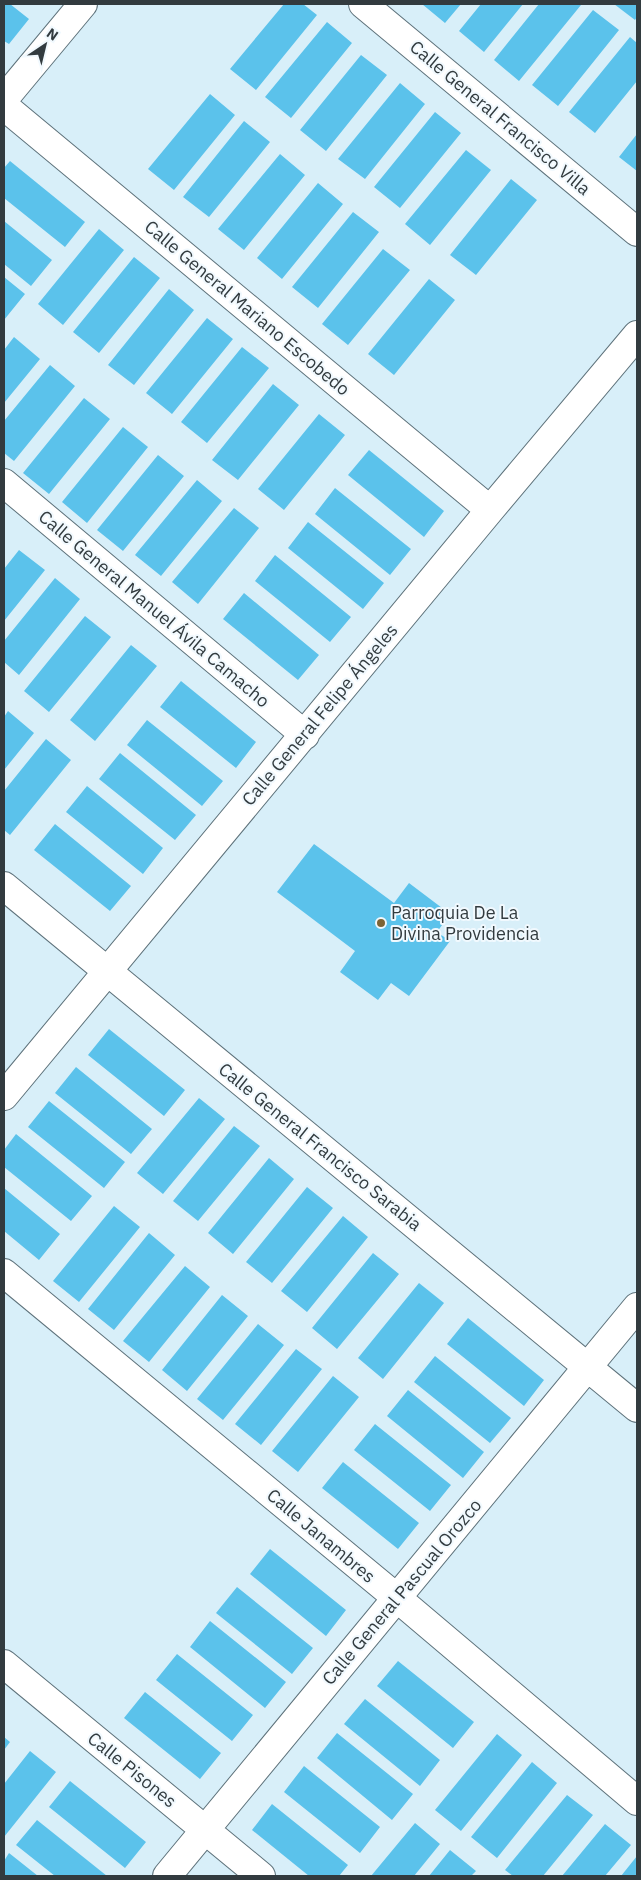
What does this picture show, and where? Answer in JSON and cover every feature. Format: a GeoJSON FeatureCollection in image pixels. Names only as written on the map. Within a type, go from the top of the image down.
{"type":"FeatureCollection","features":[{"type":"Feature","properties":{"kind":"street"},"geometry":{"type":"LineString","coordinates":[[4,99],[83,4]]}},
{"type":"Feature","properties":{"kind":"street","name":"Calle General Francisco Villa"},"geometry":{"type":"LineString","coordinates":[[363,4],[637,232]]}},
{"type":"Feature","properties":{"kind":"street","name":"Calle General Mariano Escobedo"},"geometry":{"type":"LineString","coordinates":[[4,106],[490,510]]}},
{"type":"Feature","properties":{"kind":"street","name":"Calle General Felipe Ángeles"},"geometry":{"type":"LineString","coordinates":[[4,1096],[637,335]]}},
{"type":"Feature","properties":{"kind":"street","name":"Calle General Manuel Ávila Camacho"},"geometry":{"type":"LineString","coordinates":[[4,483],[305,735]]}},
{"type":"Feature","properties":{"kind":"street","name":"Calle General Francisco Sarabia"},"geometry":{"type":"LineString","coordinates":[[4,886],[637,1408]]}},
{"type":"Feature","properties":{"kind":"street","name":"Calle Janambres"},"geometry":{"type":"LineString","coordinates":[[4,1273],[397,1598],[637,1801]]}},
{"type":"Feature","properties":{"kind":"street","name":"Calle General Pascual Orozco"},"geometry":{"type":"LineString","coordinates":[[167,1876],[637,1307]]}},
{"type":"Feature","properties":{"kind":"street","name":"Calle Pisones"},"geometry":{"type":"LineString","coordinates":[[4,1664],[261,1876]]}},
{"type":"Feature","properties":{"kind":"building"},"geometry":{"type":"Polygon","coordinates":[[[4,4],[10,4],[29,19],[9,44],[4,41],[4,4]]]}},
{"type":"Feature","properties":{"kind":"building"},"geometry":{"type":"Polygon","coordinates":[[[284,4],[303,4],[317,15],[256,90],[230,69],[284,4]]]}},
{"type":"Feature","properties":{"kind":"building"},"geometry":{"type":"Polygon","coordinates":[[[422,4],[461,4],[445,23],[422,4]]]}},
{"type":"Feature","properties":{"kind":"building"},"geometry":{"type":"Polygon","coordinates":[[[481,4],[523,4],[484,52],[459,31],[481,4]]]}},
{"type":"Feature","properties":{"kind":"building"},"geometry":{"type":"Polygon","coordinates":[[[539,4],[581,5],[519,81],[494,60],[539,4]]]}},
{"type":"Feature","properties":{"kind":"building"},"geometry":{"type":"Polygon","coordinates":[[[614,4],[637,4],[637,17],[635,20],[614,4]]]}},
{"type":"Feature","properties":{"kind":"building"},"geometry":{"type":"Polygon","coordinates":[[[593,10],[619,30],[558,106],[532,85],[593,10]]]}},
{"type":"Feature","properties":{"kind":"building"},"geometry":{"type":"Polygon","coordinates":[[[327,22],[352,43],[291,118],[265,97],[327,22]]]}},
{"type":"Feature","properties":{"kind":"building"},"geometry":{"type":"Polygon","coordinates":[[[630,37],[637,43],[637,81],[595,133],[569,112],[630,37]]]}},
{"type":"Feature","properties":{"kind":"building"},"geometry":{"type":"Polygon","coordinates":[[[361,55],[387,75],[326,151],[300,130],[361,55]]]}},
{"type":"Feature","properties":{"kind":"building"},"geometry":{"type":"Polygon","coordinates":[[[400,83],[425,104],[365,179],[338,159],[400,83]]]}},
{"type":"Feature","properties":{"kind":"building"},"geometry":{"type":"Polygon","coordinates":[[[210,94],[235,115],[174,190],[148,169],[210,94]]]}},
{"type":"Feature","properties":{"kind":"building"},"geometry":{"type":"Polygon","coordinates":[[[435,112],[461,133],[400,208],[374,187],[435,112]]]}},
{"type":"Feature","properties":{"kind":"building"},"geometry":{"type":"Polygon","coordinates":[[[244,121],[270,142],[209,217],[183,197],[244,121]]]}},
{"type":"Feature","properties":{"kind":"building"},"geometry":{"type":"Polygon","coordinates":[[[637,134],[637,171],[619,157],[637,134]]]}},
{"type":"Feature","properties":{"kind":"building"},"geometry":{"type":"Polygon","coordinates":[[[466,150],[491,170],[430,245],[405,224],[466,150]]]}},
{"type":"Feature","properties":{"kind":"building"},"geometry":{"type":"Polygon","coordinates":[[[280,154],[305,175],[244,250],[218,229],[280,154]]]}},
{"type":"Feature","properties":{"kind":"building"},"geometry":{"type":"Polygon","coordinates":[[[10,161],[85,222],[65,247],[4,198],[4,168],[10,161]]]}},
{"type":"Feature","properties":{"kind":"building"},"geometry":{"type":"Polygon","coordinates":[[[511,179],[537,200],[476,275],[450,255],[511,179]]]}},
{"type":"Feature","properties":{"kind":"building"},"geometry":{"type":"Polygon","coordinates":[[[318,183],[343,204],[282,279],[257,258],[318,183]]]}},
{"type":"Feature","properties":{"kind":"building"},"geometry":{"type":"Polygon","coordinates":[[[353,212],[379,232],[318,308],[292,287],[353,212]]]}},
{"type":"Feature","properties":{"kind":"building"},"geometry":{"type":"Polygon","coordinates":[[[4,221],[52,260],[31,286],[4,264],[4,221]]]}},
{"type":"Feature","properties":{"kind":"building"},"geometry":{"type":"Polygon","coordinates":[[[99,229],[124,250],[63,325],[38,304],[99,229]]]}},
{"type":"Feature","properties":{"kind":"building"},"geometry":{"type":"Polygon","coordinates":[[[383,249],[410,270],[348,345],[322,324],[383,249]]]}},
{"type":"Feature","properties":{"kind":"building"},"geometry":{"type":"Polygon","coordinates":[[[134,257],[160,278],[99,353],[73,332],[134,257]]]}},
{"type":"Feature","properties":{"kind":"building"},"geometry":{"type":"Polygon","coordinates":[[[4,277],[25,294],[4,320],[4,277]]]}},
{"type":"Feature","properties":{"kind":"building"},"geometry":{"type":"Polygon","coordinates":[[[429,279],[455,300],[394,375],[368,354],[429,279]]]}},
{"type":"Feature","properties":{"kind":"building"},"geometry":{"type":"Polygon","coordinates":[[[169,289],[194,310],[134,385],[108,365],[169,289]]]}},
{"type":"Feature","properties":{"kind":"building"},"geometry":{"type":"Polygon","coordinates":[[[207,318],[233,339],[172,414],[146,393],[207,318]]]}},
{"type":"Feature","properties":{"kind":"building"},"geometry":{"type":"Polygon","coordinates":[[[14,337],[40,359],[4,403],[4,350],[14,337]]]}},
{"type":"Feature","properties":{"kind":"building"},"geometry":{"type":"Polygon","coordinates":[[[242,347],[269,368],[207,443],[181,422],[242,347]]]}},
{"type":"Feature","properties":{"kind":"building"},"geometry":{"type":"Polygon","coordinates":[[[50,365],[75,386],[14,461],[4,453],[4,421],[50,365]]]}},
{"type":"Feature","properties":{"kind":"building"},"geometry":{"type":"Polygon","coordinates":[[[273,384],[299,405],[238,480],[212,460],[273,384]]]}},
{"type":"Feature","properties":{"kind":"building"},"geometry":{"type":"Polygon","coordinates":[[[84,398],[110,419],[49,494],[23,473],[84,398]]]}},
{"type":"Feature","properties":{"kind":"building"},"geometry":{"type":"Polygon","coordinates":[[[319,414],[345,435],[284,510],[258,489],[319,414]]]}},
{"type":"Feature","properties":{"kind":"building"},"geometry":{"type":"Polygon","coordinates":[[[123,427],[148,447],[87,523],[62,502],[123,427]]]}},
{"type":"Feature","properties":{"kind":"building"},"geometry":{"type":"Polygon","coordinates":[[[369,450],[444,511],[424,537],[348,475],[369,450]]]}},
{"type":"Feature","properties":{"kind":"building"},"geometry":{"type":"Polygon","coordinates":[[[158,455],[184,476],[123,551],[97,530],[158,455]]]}},
{"type":"Feature","properties":{"kind":"building"},"geometry":{"type":"Polygon","coordinates":[[[197,480],[222,501],[161,576],[135,555],[197,480]]]}},
{"type":"Feature","properties":{"kind":"building"},"geometry":{"type":"Polygon","coordinates":[[[335,488],[411,549],[390,575],[315,514],[335,488]]]}},
{"type":"Feature","properties":{"kind":"building"},"geometry":{"type":"Polygon","coordinates":[[[234,508],[259,528],[198,604],[172,582],[234,508]]]}},
{"type":"Feature","properties":{"kind":"building"},"geometry":{"type":"Polygon","coordinates":[[[308,522],[384,583],[363,609],[288,548],[308,522]]]}},
{"type":"Feature","properties":{"kind":"building"},"geometry":{"type":"Polygon","coordinates":[[[19,550],[45,570],[4,621],[4,569],[19,550]]]}},
{"type":"Feature","properties":{"kind":"building"},"geometry":{"type":"Polygon","coordinates":[[[275,555],[351,617],[330,642],[255,581],[275,555]]]}},
{"type":"Feature","properties":{"kind":"building"},"geometry":{"type":"Polygon","coordinates":[[[55,578],[80,599],[19,675],[4,662],[4,641],[55,578]]]}},
{"type":"Feature","properties":{"kind":"building"},"geometry":{"type":"Polygon","coordinates":[[[244,593],[319,655],[298,680],[223,619],[244,593]]]}},
{"type":"Feature","properties":{"kind":"building"},"geometry":{"type":"Polygon","coordinates":[[[85,616],[111,637],[49,712],[24,691],[85,616]]]}},
{"type":"Feature","properties":{"kind":"building"},"geometry":{"type":"Polygon","coordinates":[[[131,645],[157,666],[95,741],[70,720],[131,645]]]}},
{"type":"Feature","properties":{"kind":"building"},"geometry":{"type":"Polygon","coordinates":[[[181,681],[256,742],[236,768],[160,707],[181,681]]]}},
{"type":"Feature","properties":{"kind":"building"},"geometry":{"type":"Polygon","coordinates":[[[8,711],[34,733],[4,770],[4,717],[8,711]]]}},
{"type":"Feature","properties":{"kind":"building"},"geometry":{"type":"Polygon","coordinates":[[[147,720],[223,781],[202,806],[127,745],[147,720]]]}},
{"type":"Feature","properties":{"kind":"building"},"geometry":{"type":"Polygon","coordinates":[[[46,739],[71,760],[10,835],[4,830],[4,791],[46,739]]]}},
{"type":"Feature","properties":{"kind":"building"},"geometry":{"type":"Polygon","coordinates":[[[120,753],[196,815],[175,840],[99,779],[120,753]]]}},
{"type":"Feature","properties":{"kind":"building"},"geometry":{"type":"Polygon","coordinates":[[[87,786],[163,848],[143,874],[66,812],[87,786]]]}},
{"type":"Feature","properties":{"kind":"building"},"geometry":{"type":"Polygon","coordinates":[[[55,824],[131,886],[110,911],[34,850],[55,824]]]}},
{"type":"Feature","properties":{"kind":"building","name":"Parroquia De La Divina Providencia"},"geometry":{"type":"Polygon","coordinates":[[[314,844],[394,903],[409,883],[450,914],[437,932],[450,941],[409,996],[391,983],[378,1000],[340,972],[355,951],[277,892],[314,844]]]}},
{"type":"Feature","properties":{"kind":"building"},"geometry":{"type":"Polygon","coordinates":[[[109,1029],[185,1090],[164,1116],[88,1055],[109,1029]]]}},
{"type":"Feature","properties":{"kind":"building"},"geometry":{"type":"Polygon","coordinates":[[[76,1067],[152,1129],[131,1154],[55,1093],[76,1067]]]}},
{"type":"Feature","properties":{"kind":"building"},"geometry":{"type":"Polygon","coordinates":[[[199,1098],[225,1119],[163,1194],[137,1173],[199,1098]]]}},
{"type":"Feature","properties":{"kind":"building"},"geometry":{"type":"Polygon","coordinates":[[[49,1101],[125,1162],[104,1188],[28,1127],[49,1101]]]}},
{"type":"Feature","properties":{"kind":"building"},"geometry":{"type":"Polygon","coordinates":[[[234,1126],[260,1146],[198,1221],[173,1201],[234,1126]]]}},
{"type":"Feature","properties":{"kind":"building"},"geometry":{"type":"Polygon","coordinates":[[[16,1134],[92,1196],[71,1221],[4,1167],[4,1150],[16,1134]]]}},
{"type":"Feature","properties":{"kind":"building"},"geometry":{"type":"Polygon","coordinates":[[[269,1158],[294,1179],[233,1254],[208,1233],[269,1158]]]}},
{"type":"Feature","properties":{"kind":"building"},"geometry":{"type":"Polygon","coordinates":[[[307,1187],[333,1208],[272,1283],[246,1262],[307,1187]]]}},
{"type":"Feature","properties":{"kind":"building"},"geometry":{"type":"Polygon","coordinates":[[[4,1188],[60,1234],[39,1260],[4,1231],[4,1188]]]}},
{"type":"Feature","properties":{"kind":"building"},"geometry":{"type":"Polygon","coordinates":[[[114,1206],[140,1227],[79,1302],[53,1281],[114,1206]]]}},
{"type":"Feature","properties":{"kind":"building"},"geometry":{"type":"Polygon","coordinates":[[[343,1216],[368,1237],[307,1312],[281,1291],[343,1216]]]}},
{"type":"Feature","properties":{"kind":"building"},"geometry":{"type":"Polygon","coordinates":[[[149,1233],[175,1255],[114,1330],[88,1309],[149,1233]]]}},
{"type":"Feature","properties":{"kind":"building"},"geometry":{"type":"Polygon","coordinates":[[[373,1253],[399,1274],[337,1349],[312,1328],[373,1253]]]}},
{"type":"Feature","properties":{"kind":"building"},"geometry":{"type":"Polygon","coordinates":[[[185,1266],[210,1287],[149,1362],[123,1341],[185,1266]]]}},
{"type":"Feature","properties":{"kind":"building"},"geometry":{"type":"Polygon","coordinates":[[[419,1283],[444,1303],[383,1379],[358,1358],[419,1283]]]}},
{"type":"Feature","properties":{"kind":"building"},"geometry":{"type":"Polygon","coordinates":[[[222,1295],[248,1316],[187,1391],[162,1370],[222,1295]]]}},
{"type":"Feature","properties":{"kind":"building"},"geometry":{"type":"Polygon","coordinates":[[[468,1318],[544,1380],[524,1406],[447,1344],[468,1318]]]}},
{"type":"Feature","properties":{"kind":"building"},"geometry":{"type":"Polygon","coordinates":[[[258,1324],[284,1345],[223,1420],[197,1399],[258,1324]]]}},
{"type":"Feature","properties":{"kind":"building"},"geometry":{"type":"Polygon","coordinates":[[[296,1349],[322,1369],[261,1445],[235,1424],[296,1349]]]}},
{"type":"Feature","properties":{"kind":"building"},"geometry":{"type":"Polygon","coordinates":[[[435,1356],[511,1418],[490,1443],[414,1382],[435,1356]]]}},
{"type":"Feature","properties":{"kind":"building"},"geometry":{"type":"Polygon","coordinates":[[[333,1376],[359,1397],[298,1472],[272,1451],[333,1376]]]}},
{"type":"Feature","properties":{"kind":"building"},"geometry":{"type":"Polygon","coordinates":[[[408,1390],[484,1452],[463,1478],[387,1416],[408,1390]]]}},
{"type":"Feature","properties":{"kind":"building"},"geometry":{"type":"Polygon","coordinates":[[[375,1424],[451,1485],[430,1511],[354,1450],[375,1424]]]}},
{"type":"Feature","properties":{"kind":"building"},"geometry":{"type":"Polygon","coordinates":[[[343,1462],[419,1523],[398,1549],[322,1488],[343,1462]]]}},
{"type":"Feature","properties":{"kind":"building"},"geometry":{"type":"Polygon","coordinates":[[[270,1549],[346,1610],[326,1636],[250,1574],[270,1549]]]}},
{"type":"Feature","properties":{"kind":"building"},"geometry":{"type":"Polygon","coordinates":[[[237,1587],[313,1648],[292,1674],[216,1613],[237,1587]]]}},
{"type":"Feature","properties":{"kind":"building"},"geometry":{"type":"Polygon","coordinates":[[[210,1621],[286,1682],[265,1708],[190,1647],[210,1621]]]}},
{"type":"Feature","properties":{"kind":"building"},"geometry":{"type":"Polygon","coordinates":[[[177,1654],[253,1715],[232,1741],[156,1680],[177,1654]]]}},
{"type":"Feature","properties":{"kind":"building"},"geometry":{"type":"Polygon","coordinates":[[[398,1661],[474,1722],[453,1748],[377,1686],[398,1661]]]}},
{"type":"Feature","properties":{"kind":"building"},"geometry":{"type":"Polygon","coordinates":[[[145,1692],[221,1753],[200,1779],[124,1718],[145,1692]]]}},
{"type":"Feature","properties":{"kind":"building"},"geometry":{"type":"Polygon","coordinates":[[[365,1699],[440,1760],[420,1786],[344,1724],[365,1699]]]}},
{"type":"Feature","properties":{"kind":"building"},"geometry":{"type":"Polygon","coordinates":[[[337,1733],[413,1794],[392,1820],[317,1758],[337,1733]]]}},
{"type":"Feature","properties":{"kind":"building"},"geometry":{"type":"Polygon","coordinates":[[[497,1734],[522,1755],[461,1831],[435,1810],[497,1734]]]}},
{"type":"Feature","properties":{"kind":"building"},"geometry":{"type":"Polygon","coordinates":[[[4,1737],[10,1742],[4,1750],[4,1737]]]}},
{"type":"Feature","properties":{"kind":"building"},"geometry":{"type":"Polygon","coordinates":[[[30,1751],[56,1772],[4,1837],[4,1784],[30,1751]]]}},
{"type":"Feature","properties":{"kind":"building"},"geometry":{"type":"Polygon","coordinates":[[[532,1762],[557,1783],[497,1858],[471,1837],[532,1762]]]}},
{"type":"Feature","properties":{"kind":"building"},"geometry":{"type":"Polygon","coordinates":[[[304,1766],[380,1827],[360,1853],[284,1792],[304,1766]]]}},
{"type":"Feature","properties":{"kind":"building"},"geometry":{"type":"Polygon","coordinates":[[[70,1781],[146,1842],[125,1868],[49,1807],[70,1781]]]}},
{"type":"Feature","properties":{"kind":"building"},"geometry":{"type":"Polygon","coordinates":[[[567,1795],[593,1815],[543,1876],[513,1876],[505,1870],[567,1795]]]}},
{"type":"Feature","properties":{"kind":"building"},"geometry":{"type":"Polygon","coordinates":[[[272,1804],[348,1865],[339,1876],[309,1876],[252,1830],[272,1804]]]}},
{"type":"Feature","properties":{"kind":"building"},"geometry":{"type":"Polygon","coordinates":[[[37,1820],[107,1876],[55,1876],[16,1845],[37,1820]]]}},
{"type":"Feature","properties":{"kind":"building"},"geometry":{"type":"Polygon","coordinates":[[[415,1823],[440,1844],[414,1876],[371,1876],[415,1823]]]}},
{"type":"Feature","properties":{"kind":"building"},"geometry":{"type":"Polygon","coordinates":[[[605,1824],[631,1845],[605,1876],[562,1876],[605,1824]]]}},
{"type":"Feature","properties":{"kind":"building"},"geometry":{"type":"Polygon","coordinates":[[[450,1850],[476,1871],[471,1876],[429,1876],[450,1850]]]}},
{"type":"Feature","properties":{"kind":"building"},"geometry":{"type":"Polygon","coordinates":[[[9,1853],[38,1876],[4,1876],[4,1861],[9,1853]]]}},
{"type":"Feature","properties":{"kind":"building"},"geometry":{"type":"Polygon","coordinates":[[[637,1856],[637,1876],[621,1876],[637,1856]]]}},
{"type":"Feature","properties":{"kind":"place","name":"Parroquia De La Divina Providencia"},"geometry":{"type":"Point","coordinates":[381,923]}}]}
